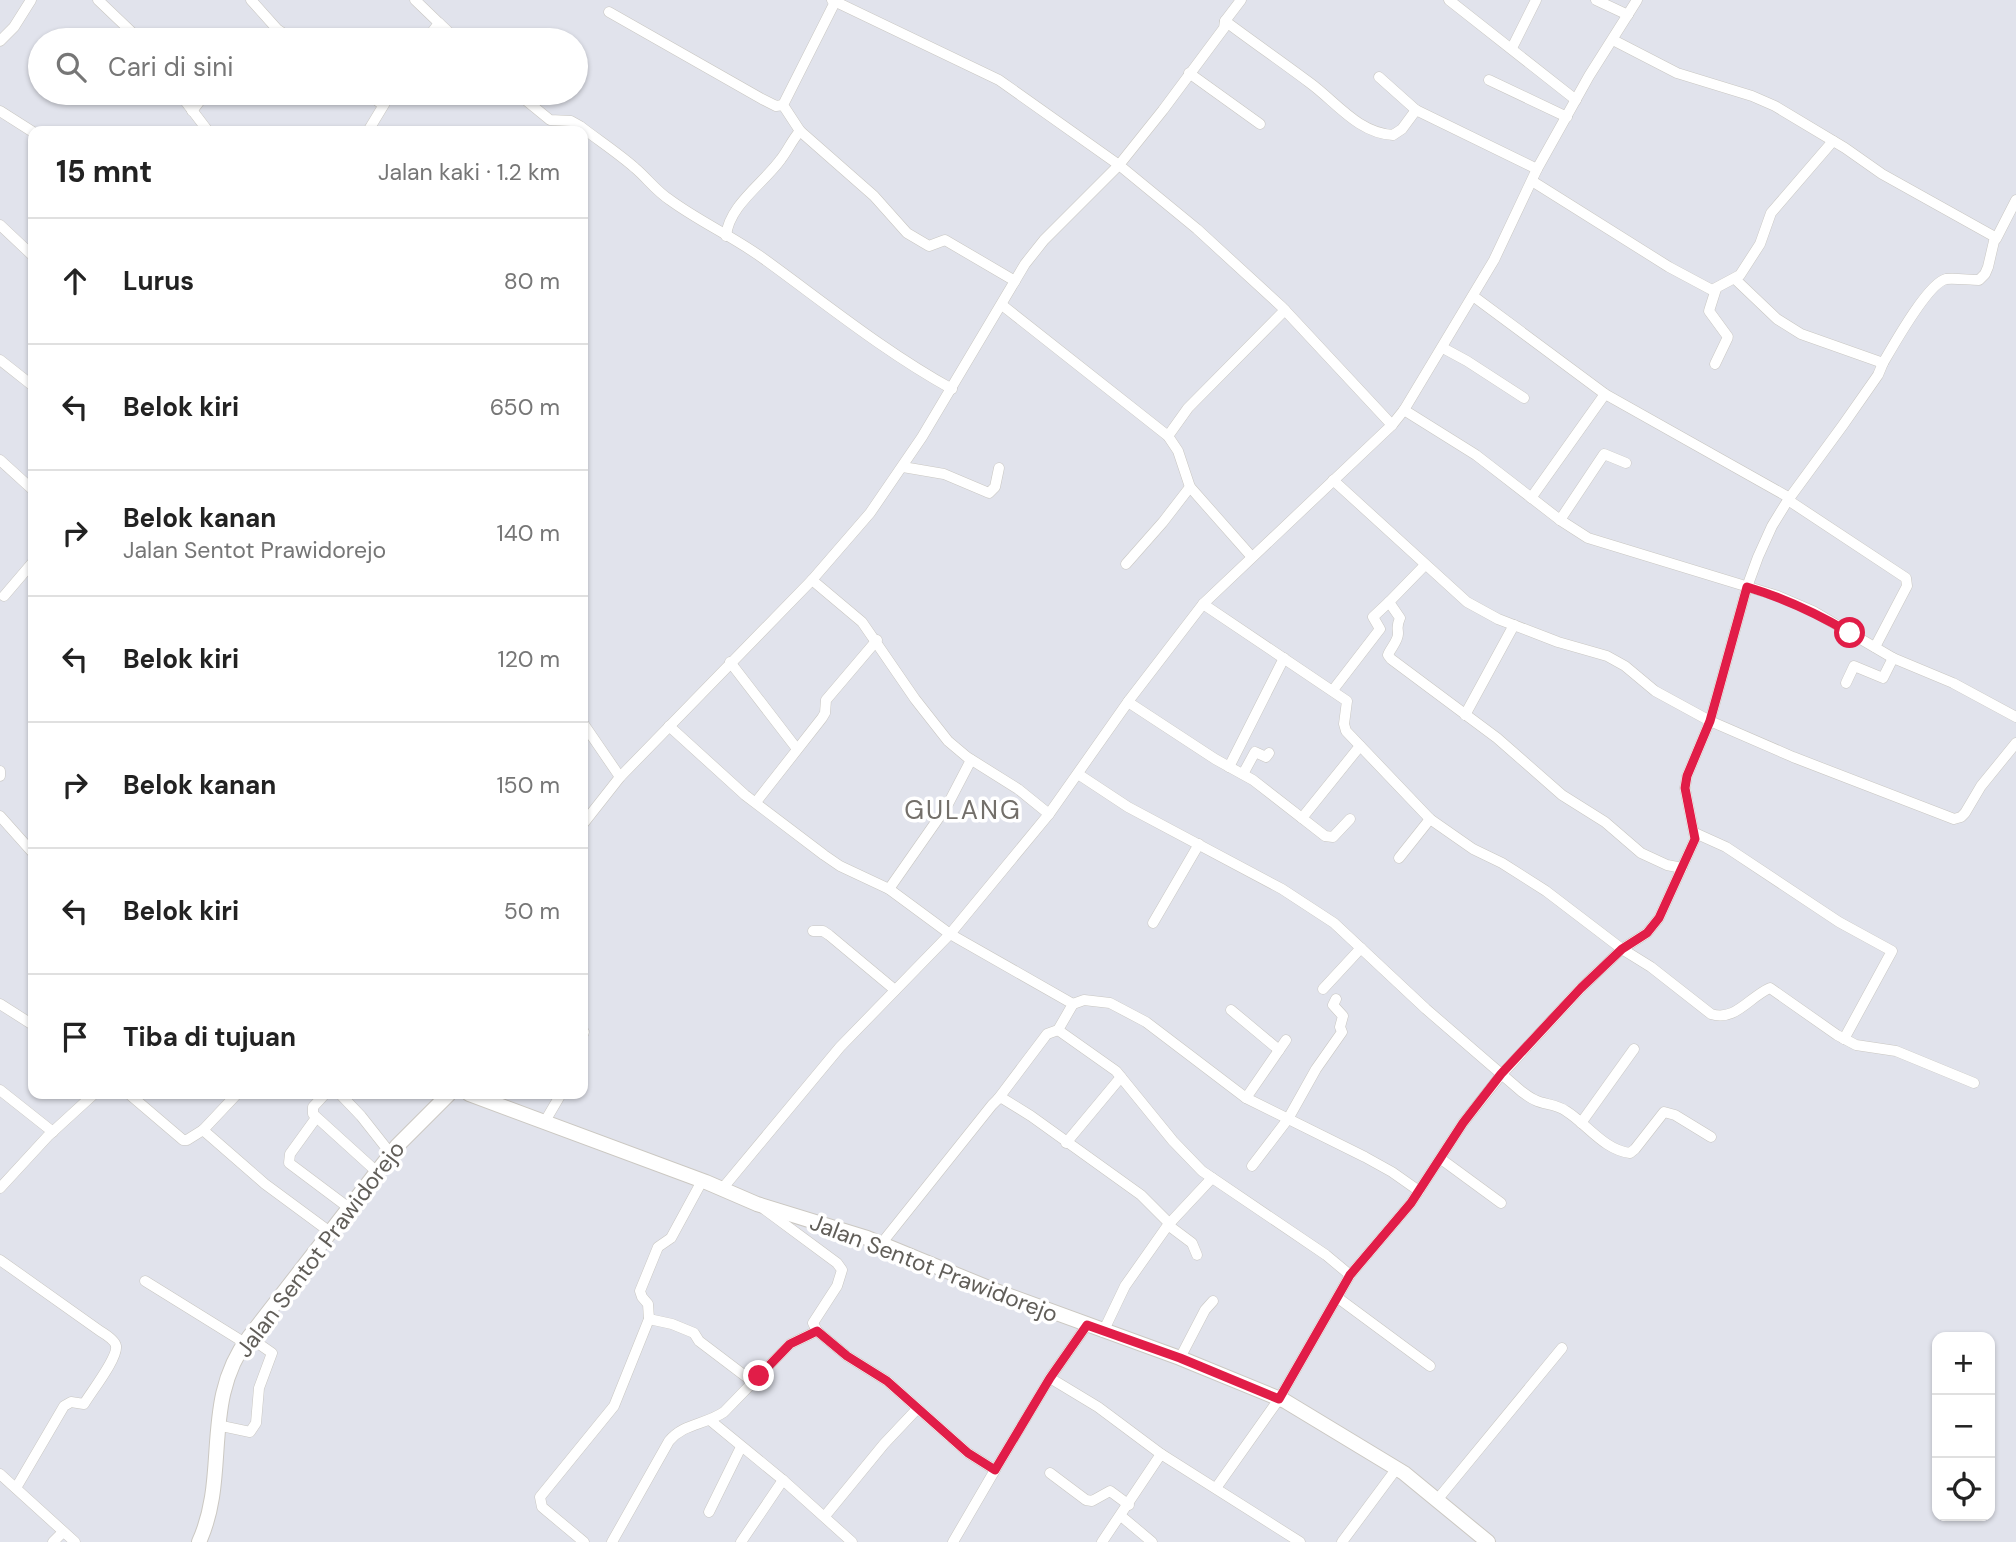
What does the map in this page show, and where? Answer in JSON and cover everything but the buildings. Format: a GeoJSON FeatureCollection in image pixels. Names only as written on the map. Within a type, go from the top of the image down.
{"type":"FeatureCollection","features":[{"type":"Feature","properties":{"kind":"main road","name":"Jalan Sentot Prawidorejo"},"geometry":{"type":"LineString","coordinates":[[199,1542],[209,1517],[225,1382],[250,1341],[330,1232],[391,1154],[444,1099]]}},
{"type":"Feature","properties":{"kind":"main road","name":"Jalan Sentot Prawidorejo"},"geometry":{"type":"LineString","coordinates":[[482,1099],[757,1204],[881,1244],[1103,1332],[1180,1358],[1279,1399],[1397,1468],[1488,1542]]}},
{"type":"Feature","properties":{"kind":"street"},"geometry":{"type":"LineString","coordinates":[[0,41],[14,27],[31,0]]}},
{"type":"Feature","properties":{"kind":"street"},"geometry":{"type":"LineString","coordinates":[[98,0],[128,28]]}},
{"type":"Feature","properties":{"kind":"street"},"geometry":{"type":"LineString","coordinates":[[251,0],[276,28]]}},
{"type":"Feature","properties":{"kind":"street"},"geometry":{"type":"LineString","coordinates":[[415,0],[444,28]]}},
{"type":"Feature","properties":{"kind":"street"},"geometry":{"type":"LineString","coordinates":[[588,818],[620,777],[812,580],[870,513],[903,467],[1015,281],[1044,240],[1119,165],[1224,28],[1225,22],[1241,0]]}},
{"type":"Feature","properties":{"kind":"street"},"geometry":{"type":"LineString","coordinates":[[1449,0],[1576,100]]}},
{"type":"Feature","properties":{"kind":"street"},"geometry":{"type":"LineString","coordinates":[[1511,48],[1536,0]]}},
{"type":"Feature","properties":{"kind":"street"},"geometry":{"type":"LineString","coordinates":[[1596,0],[1628,15]]}},
{"type":"Feature","properties":{"kind":"street"},"geometry":{"type":"LineString","coordinates":[[722,1189],[840,1047],[950,934],[1049,814],[1128,702],[1203,604],[1392,425],[1404,410],[1494,260],[1537,169],[1637,0]]}},
{"type":"Feature","properties":{"kind":"street"},"geometry":{"type":"LineString","coordinates":[[783,105],[835,1],[999,80],[1119,165],[1197,229],[1285,310],[1392,425]]}},
{"type":"Feature","properties":{"kind":"street"},"geometry":{"type":"LineString","coordinates":[[608,12],[762,99],[776,106],[783,105]]}},
{"type":"Feature","properties":{"kind":"street"},"geometry":{"type":"LineString","coordinates":[[1225,22],[1311,83],[1367,128],[1385,135],[1398,133],[1416,110]]}},
{"type":"Feature","properties":{"kind":"street"},"geometry":{"type":"LineString","coordinates":[[435,28],[439,23]]}},
{"type":"Feature","properties":{"kind":"street"},"geometry":{"type":"LineString","coordinates":[[1613,40],[1676,73],[1752,96],[1775,106],[1882,174],[1993,234],[1996,239]]}},
{"type":"Feature","properties":{"kind":"street"},"geometry":{"type":"LineString","coordinates":[[1189,74],[1260,124]]}},
{"type":"Feature","properties":{"kind":"street"},"geometry":{"type":"LineString","coordinates":[[1379,77],[1416,110],[1537,169]]}},
{"type":"Feature","properties":{"kind":"street"},"geometry":{"type":"LineString","coordinates":[[1489,80],[1567,117]]}},
{"type":"Feature","properties":{"kind":"street"},"geometry":{"type":"LineString","coordinates":[[187,105],[204,126]]}},
{"type":"Feature","properties":{"kind":"street"},"geometry":{"type":"LineString","coordinates":[[191,111],[196,105]]}},
{"type":"Feature","properties":{"kind":"street"},"geometry":{"type":"LineString","coordinates":[[371,126],[383,105]]}},
{"type":"Feature","properties":{"kind":"street"},"geometry":{"type":"LineString","coordinates":[[532,105],[550,120],[571,121],[580,126]]}},
{"type":"Feature","properties":{"kind":"street"},"geometry":{"type":"LineString","coordinates":[[783,105],[800,131],[874,196],[896,222],[919,242],[929,246],[945,240],[1015,281]]}},
{"type":"Feature","properties":{"kind":"street"},"geometry":{"type":"LineString","coordinates":[[0,111],[28,129]]}},
{"type":"Feature","properties":{"kind":"street"},"geometry":{"type":"LineString","coordinates":[[726,236],[727,226],[736,210],[778,163],[800,131]]}},
{"type":"Feature","properties":{"kind":"street"},"geometry":{"type":"LineString","coordinates":[[588,132],[636,169],[667,198],[754,251],[906,363],[952,389]]}},
{"type":"Feature","properties":{"kind":"street"},"geometry":{"type":"LineString","coordinates":[[1532,181],[1669,267],[1708,289],[1716,289],[1735,279],[1755,253],[1771,213],[1833,141]]}},
{"type":"Feature","properties":{"kind":"street"},"geometry":{"type":"LineString","coordinates":[[1216,1488],[1279,1399],[1350,1275],[1419,1191],[1463,1123],[1501,1074],[1581,988],[1622,949],[1647,933],[1659,918],[1695,833],[1685,788],[1687,776],[1710,721],[1747,587],[1772,526],[1878,374],[1910,319],[1936,285],[1944,279],[1979,280],[1985,274],[1996,239],[2016,200]]}},
{"type":"Feature","properties":{"kind":"street"},"geometry":{"type":"LineString","coordinates":[[0,225],[28,251]]}},
{"type":"Feature","properties":{"kind":"street"},"geometry":{"type":"LineString","coordinates":[[1735,279],[1777,319],[1801,334],[1883,363]]}},
{"type":"Feature","properties":{"kind":"street"},"geometry":{"type":"LineString","coordinates":[[1715,364],[1728,337],[1709,311],[1716,289]]}},
{"type":"Feature","properties":{"kind":"street"},"geometry":{"type":"LineString","coordinates":[[1473,296],[1605,394],[1789,499],[1906,578],[1907,586],[1875,647]]}},
{"type":"Feature","properties":{"kind":"street"},"geometry":{"type":"LineString","coordinates":[[1002,305],[1168,436],[1178,451],[1190,487],[1251,556]]}},
{"type":"Feature","properties":{"kind":"street"},"geometry":{"type":"LineString","coordinates":[[1168,436],[1188,408],[1285,310]]}},
{"type":"Feature","properties":{"kind":"street"},"geometry":{"type":"LineString","coordinates":[[1443,348],[1467,360],[1524,398]]}},
{"type":"Feature","properties":{"kind":"street"},"geometry":{"type":"LineString","coordinates":[[0,360],[28,382]]}},
{"type":"Feature","properties":{"kind":"street"},"geometry":{"type":"LineString","coordinates":[[1531,498],[1605,394]]}},
{"type":"Feature","properties":{"kind":"street"},"geometry":{"type":"LineString","coordinates":[[1404,410],[1476,454],[1560,520],[1588,538],[1777,596],[1813,611],[1893,657],[1977,694],[2016,717]]}},
{"type":"Feature","properties":{"kind":"street"},"geometry":{"type":"LineString","coordinates":[[1560,520],[1604,454],[1626,463]]}},
{"type":"Feature","properties":{"kind":"street"},"geometry":{"type":"LineString","coordinates":[[0,460],[28,485]]}},
{"type":"Feature","properties":{"kind":"street"},"geometry":{"type":"LineString","coordinates":[[903,467],[944,474],[989,493],[995,487],[999,468]]}},
{"type":"Feature","properties":{"kind":"street"},"geometry":{"type":"LineString","coordinates":[[1333,480],[1467,602],[1514,625],[1558,642],[1607,656],[1625,666],[1655,691],[1710,721],[1793,757],[1954,819],[1965,813],[1981,786],[2016,743]]}},
{"type":"Feature","properties":{"kind":"street"},"geometry":{"type":"LineString","coordinates":[[1126,564],[1190,487]]}},
{"type":"Feature","properties":{"kind":"street"},"geometry":{"type":"LineString","coordinates":[[1333,690],[1380,629],[1373,617],[1425,565]]}},
{"type":"Feature","properties":{"kind":"street"},"geometry":{"type":"LineString","coordinates":[[4,596],[28,568]]}},
{"type":"Feature","properties":{"kind":"street"},"geometry":{"type":"LineString","coordinates":[[812,580],[850,611],[877,640],[948,741],[971,760],[1018,789],[1049,814]]}},
{"type":"Feature","properties":{"kind":"street"},"geometry":{"type":"LineString","coordinates":[[1389,602],[1400,618],[1396,628],[1397,637],[1388,655],[1497,738],[1562,795],[1605,822],[1641,853],[1667,865],[1682,868]]}},
{"type":"Feature","properties":{"kind":"street"},"geometry":{"type":"LineString","coordinates":[[1203,604],[1347,701],[1344,724],[1346,731],[1430,819],[1473,849],[1502,863],[1546,891],[1712,1014],[1722,1018],[1730,1015],[1770,988],[1856,1045],[1896,1051],[1974,1083]]}},
{"type":"Feature","properties":{"kind":"street"},"geometry":{"type":"LineString","coordinates":[[1465,715],[1514,625]]}},
{"type":"Feature","properties":{"kind":"street"},"geometry":{"type":"LineString","coordinates":[[756,802],[822,718],[826,700],[877,640]]}},
{"type":"Feature","properties":{"kind":"street"},"geometry":{"type":"LineString","coordinates":[[1846,683],[1854,666],[1883,678],[1893,657]]}},
{"type":"Feature","properties":{"kind":"street"},"geometry":{"type":"LineString","coordinates":[[1229,767],[1284,658]]}},
{"type":"Feature","properties":{"kind":"street"},"geometry":{"type":"LineString","coordinates":[[730,662],[797,749]]}},
{"type":"Feature","properties":{"kind":"street"},"geometry":{"type":"LineString","coordinates":[[1128,702],[1243,774],[1330,838],[1350,819]]}},
{"type":"Feature","properties":{"kind":"street"},"geometry":{"type":"LineString","coordinates":[[669,726],[722,775],[824,855],[840,866],[889,889],[950,934],[1073,1004]]}},
{"type":"Feature","properties":{"kind":"street"},"geometry":{"type":"LineString","coordinates":[[588,730],[620,777]]}},
{"type":"Feature","properties":{"kind":"street"},"geometry":{"type":"LineString","coordinates":[[1302,818],[1360,746]]}},
{"type":"Feature","properties":{"kind":"street"},"geometry":{"type":"LineString","coordinates":[[1243,774],[1255,752],[1266,757],[1269,752]]}},
{"type":"Feature","properties":{"kind":"street"},"geometry":{"type":"LineString","coordinates":[[889,889],[947,806],[971,760]]}},
{"type":"Feature","properties":{"kind":"street"},"geometry":{"type":"LineString","coordinates":[[1078,774],[1128,807],[1282,889],[1324,916],[1501,1074],[1535,1100],[1555,1105],[1619,1152],[1630,1153],[1664,1112],[1675,1115],[1711,1137]]}},
{"type":"Feature","properties":{"kind":"street"},"geometry":{"type":"LineString","coordinates":[[0,816],[28,847]]}},
{"type":"Feature","properties":{"kind":"street"},"geometry":{"type":"LineString","coordinates":[[1399,858],[1430,819]]}},
{"type":"Feature","properties":{"kind":"street"},"geometry":{"type":"LineString","coordinates":[[1695,833],[1737,854],[1839,922],[1892,951],[1844,1039]]}},
{"type":"Feature","properties":{"kind":"street"},"geometry":{"type":"LineString","coordinates":[[1153,923],[1199,844]]}},
{"type":"Feature","properties":{"kind":"street"},"geometry":{"type":"LineString","coordinates":[[813,931],[829,935],[895,990]]}},
{"type":"Feature","properties":{"kind":"street"},"geometry":{"type":"LineString","coordinates":[[1323,989],[1361,948]]}},
{"type":"Feature","properties":{"kind":"street"},"geometry":{"type":"LineString","coordinates":[[881,1244],[1048,1034],[1058,1030],[1073,1004],[1084,1000],[1095,999],[1122,1009],[1146,1023],[1246,1098],[1392,1172],[1419,1191]]}},
{"type":"Feature","properties":{"kind":"street"},"geometry":{"type":"LineString","coordinates":[[1252,1166],[1288,1119],[1316,1069],[1342,1032],[1340,1027],[1343,1016],[1333,1005],[1336,999]]}},
{"type":"Feature","properties":{"kind":"street"},"geometry":{"type":"LineString","coordinates":[[0,1004],[28,1022]]}},
{"type":"Feature","properties":{"kind":"street"},"geometry":{"type":"LineString","coordinates":[[1231,1010],[1279,1050]]}},
{"type":"Feature","properties":{"kind":"street"},"geometry":{"type":"LineString","coordinates":[[1058,1030],[1121,1077],[1172,1141],[1212,1178],[1326,1255],[1350,1275]]}},
{"type":"Feature","properties":{"kind":"street"},"geometry":{"type":"LineString","coordinates":[[1246,1098],[1286,1040]]}},
{"type":"Feature","properties":{"kind":"street"},"geometry":{"type":"LineString","coordinates":[[1581,1123],[1634,1049]]}},
{"type":"Feature","properties":{"kind":"street"},"geometry":{"type":"LineString","coordinates":[[1066,1143],[1121,1077]]}},
{"type":"Feature","properties":{"kind":"street"},"geometry":{"type":"LineString","coordinates":[[0,1090],[52,1132]]}},
{"type":"Feature","properties":{"kind":"street"},"geometry":{"type":"LineString","coordinates":[[0,1188],[52,1132],[88,1099]]}},
{"type":"Feature","properties":{"kind":"street"},"geometry":{"type":"LineString","coordinates":[[135,1099],[183,1140],[203,1130],[232,1099]]}},
{"type":"Feature","properties":{"kind":"street"},"geometry":{"type":"LineString","coordinates":[[320,1099],[313,1107],[316,1118],[377,1172]]}},
{"type":"Feature","properties":{"kind":"street"},"geometry":{"type":"LineString","coordinates":[[344,1099],[391,1154]]}},
{"type":"Feature","properties":{"kind":"street"},"geometry":{"type":"LineString","coordinates":[[544,1123],[558,1099]]}},
{"type":"Feature","properties":{"kind":"street"},"geometry":{"type":"LineString","coordinates":[[998,1099],[1023,1111],[1141,1195],[1163,1214],[1168,1224],[1192,1243],[1197,1255]]}},
{"type":"Feature","properties":{"kind":"street"},"geometry":{"type":"LineString","coordinates":[[316,1118],[290,1154],[289,1163],[349,1208]]}},
{"type":"Feature","properties":{"kind":"street"},"geometry":{"type":"LineString","coordinates":[[203,1130],[265,1184],[330,1232]]}},
{"type":"Feature","properties":{"kind":"street"},"geometry":{"type":"LineString","coordinates":[[1441,1159],[1501,1203]]}},
{"type":"Feature","properties":{"kind":"street"},"geometry":{"type":"LineString","coordinates":[[1103,1332],[1125,1286],[1168,1224],[1212,1178]]}},
{"type":"Feature","properties":{"kind":"street"},"geometry":{"type":"LineString","coordinates":[[584,1542],[542,1507],[540,1497],[614,1406],[649,1319],[648,1304],[640,1291],[658,1247],[671,1238],[702,1181]]}},
{"type":"Feature","properties":{"kind":"street"},"geometry":{"type":"LineString","coordinates":[[757,1204],[837,1263],[842,1270],[837,1286],[813,1323],[817,1331],[847,1356],[887,1381],[968,1453],[995,1470]]}},
{"type":"Feature","properties":{"kind":"street"},"geometry":{"type":"LineString","coordinates":[[0,1260],[115,1342],[116,1347],[112,1360],[83,1404],[71,1402],[64,1406],[16,1488]]}},
{"type":"Feature","properties":{"kind":"street"},"geometry":{"type":"LineString","coordinates":[[145,1281],[272,1353],[259,1388],[256,1423],[250,1432],[220,1426]]}},
{"type":"Feature","properties":{"kind":"street"},"geometry":{"type":"LineString","coordinates":[[1338,1298],[1430,1366]]}},
{"type":"Feature","properties":{"kind":"street"},"geometry":{"type":"LineString","coordinates":[[1180,1358],[1205,1310],[1213,1301]]}},
{"type":"Feature","properties":{"kind":"street"},"geometry":{"type":"LineString","coordinates":[[649,1319],[694,1333],[699,1341],[753,1382]]}},
{"type":"Feature","properties":{"kind":"street"},"geometry":{"type":"LineString","coordinates":[[953,1542],[1050,1378],[1087,1325]]}},
{"type":"Feature","properties":{"kind":"street"},"geometry":{"type":"LineString","coordinates":[[612,1542],[669,1441],[678,1431],[711,1421],[724,1412],[790,1344],[817,1331]]}},
{"type":"Feature","properties":{"kind":"street"},"geometry":{"type":"LineString","coordinates":[[1437,1500],[1562,1348]]}},
{"type":"Feature","properties":{"kind":"street"},"geometry":{"type":"LineString","coordinates":[[1050,1378],[1098,1407],[1161,1454],[1300,1542]]}},
{"type":"Feature","properties":{"kind":"street"},"geometry":{"type":"LineString","coordinates":[[825,1516],[884,1444],[918,1409]]}},
{"type":"Feature","properties":{"kind":"street"},"geometry":{"type":"LineString","coordinates":[[711,1421],[825,1516],[852,1542]]}},
{"type":"Feature","properties":{"kind":"street"},"geometry":{"type":"LineString","coordinates":[[709,1512],[741,1447]]}},
{"type":"Feature","properties":{"kind":"street"},"geometry":{"type":"LineString","coordinates":[[1102,1542],[1161,1454]]}},
{"type":"Feature","properties":{"kind":"street"},"geometry":{"type":"LineString","coordinates":[[1342,1542],[1397,1468]]}},
{"type":"Feature","properties":{"kind":"street"},"geometry":{"type":"LineString","coordinates":[[1050,1472],[1086,1500],[1096,1499],[1109,1491],[1129,1505]]}},
{"type":"Feature","properties":{"kind":"street"},"geometry":{"type":"LineString","coordinates":[[0,1474],[75,1542]]}},
{"type":"Feature","properties":{"kind":"street"},"geometry":{"type":"LineString","coordinates":[[741,1542],[783,1480]]}},
{"type":"Feature","properties":{"kind":"street"},"geometry":{"type":"LineString","coordinates":[[1121,1517],[1152,1542]]}},
{"type":"Feature","properties":{"kind":"street"},"geometry":{"type":"LineString","coordinates":[[53,1542],[64,1532]]}},
{"type":"Feature","properties":{"kind":"district","name":"GULANG"},"geometry":{"type":"Point","coordinates":[963,810]}},
{"type":"Feature","properties":{"kind":"route"},"geometry":{"type":"LineString","coordinates":[[759,1376],[790,1344],[817,1331],[847,1356],[887,1381],[968,1453],[995,1470],[1050,1378],[1087,1325],[1180,1358],[1279,1399],[1350,1275],[1411,1203],[1463,1123],[1501,1074],[1581,988],[1622,949],[1647,933],[1659,918],[1695,839],[1685,788],[1687,776],[1710,721],[1747,587],[1813,611],[1850,633]]}}]}
